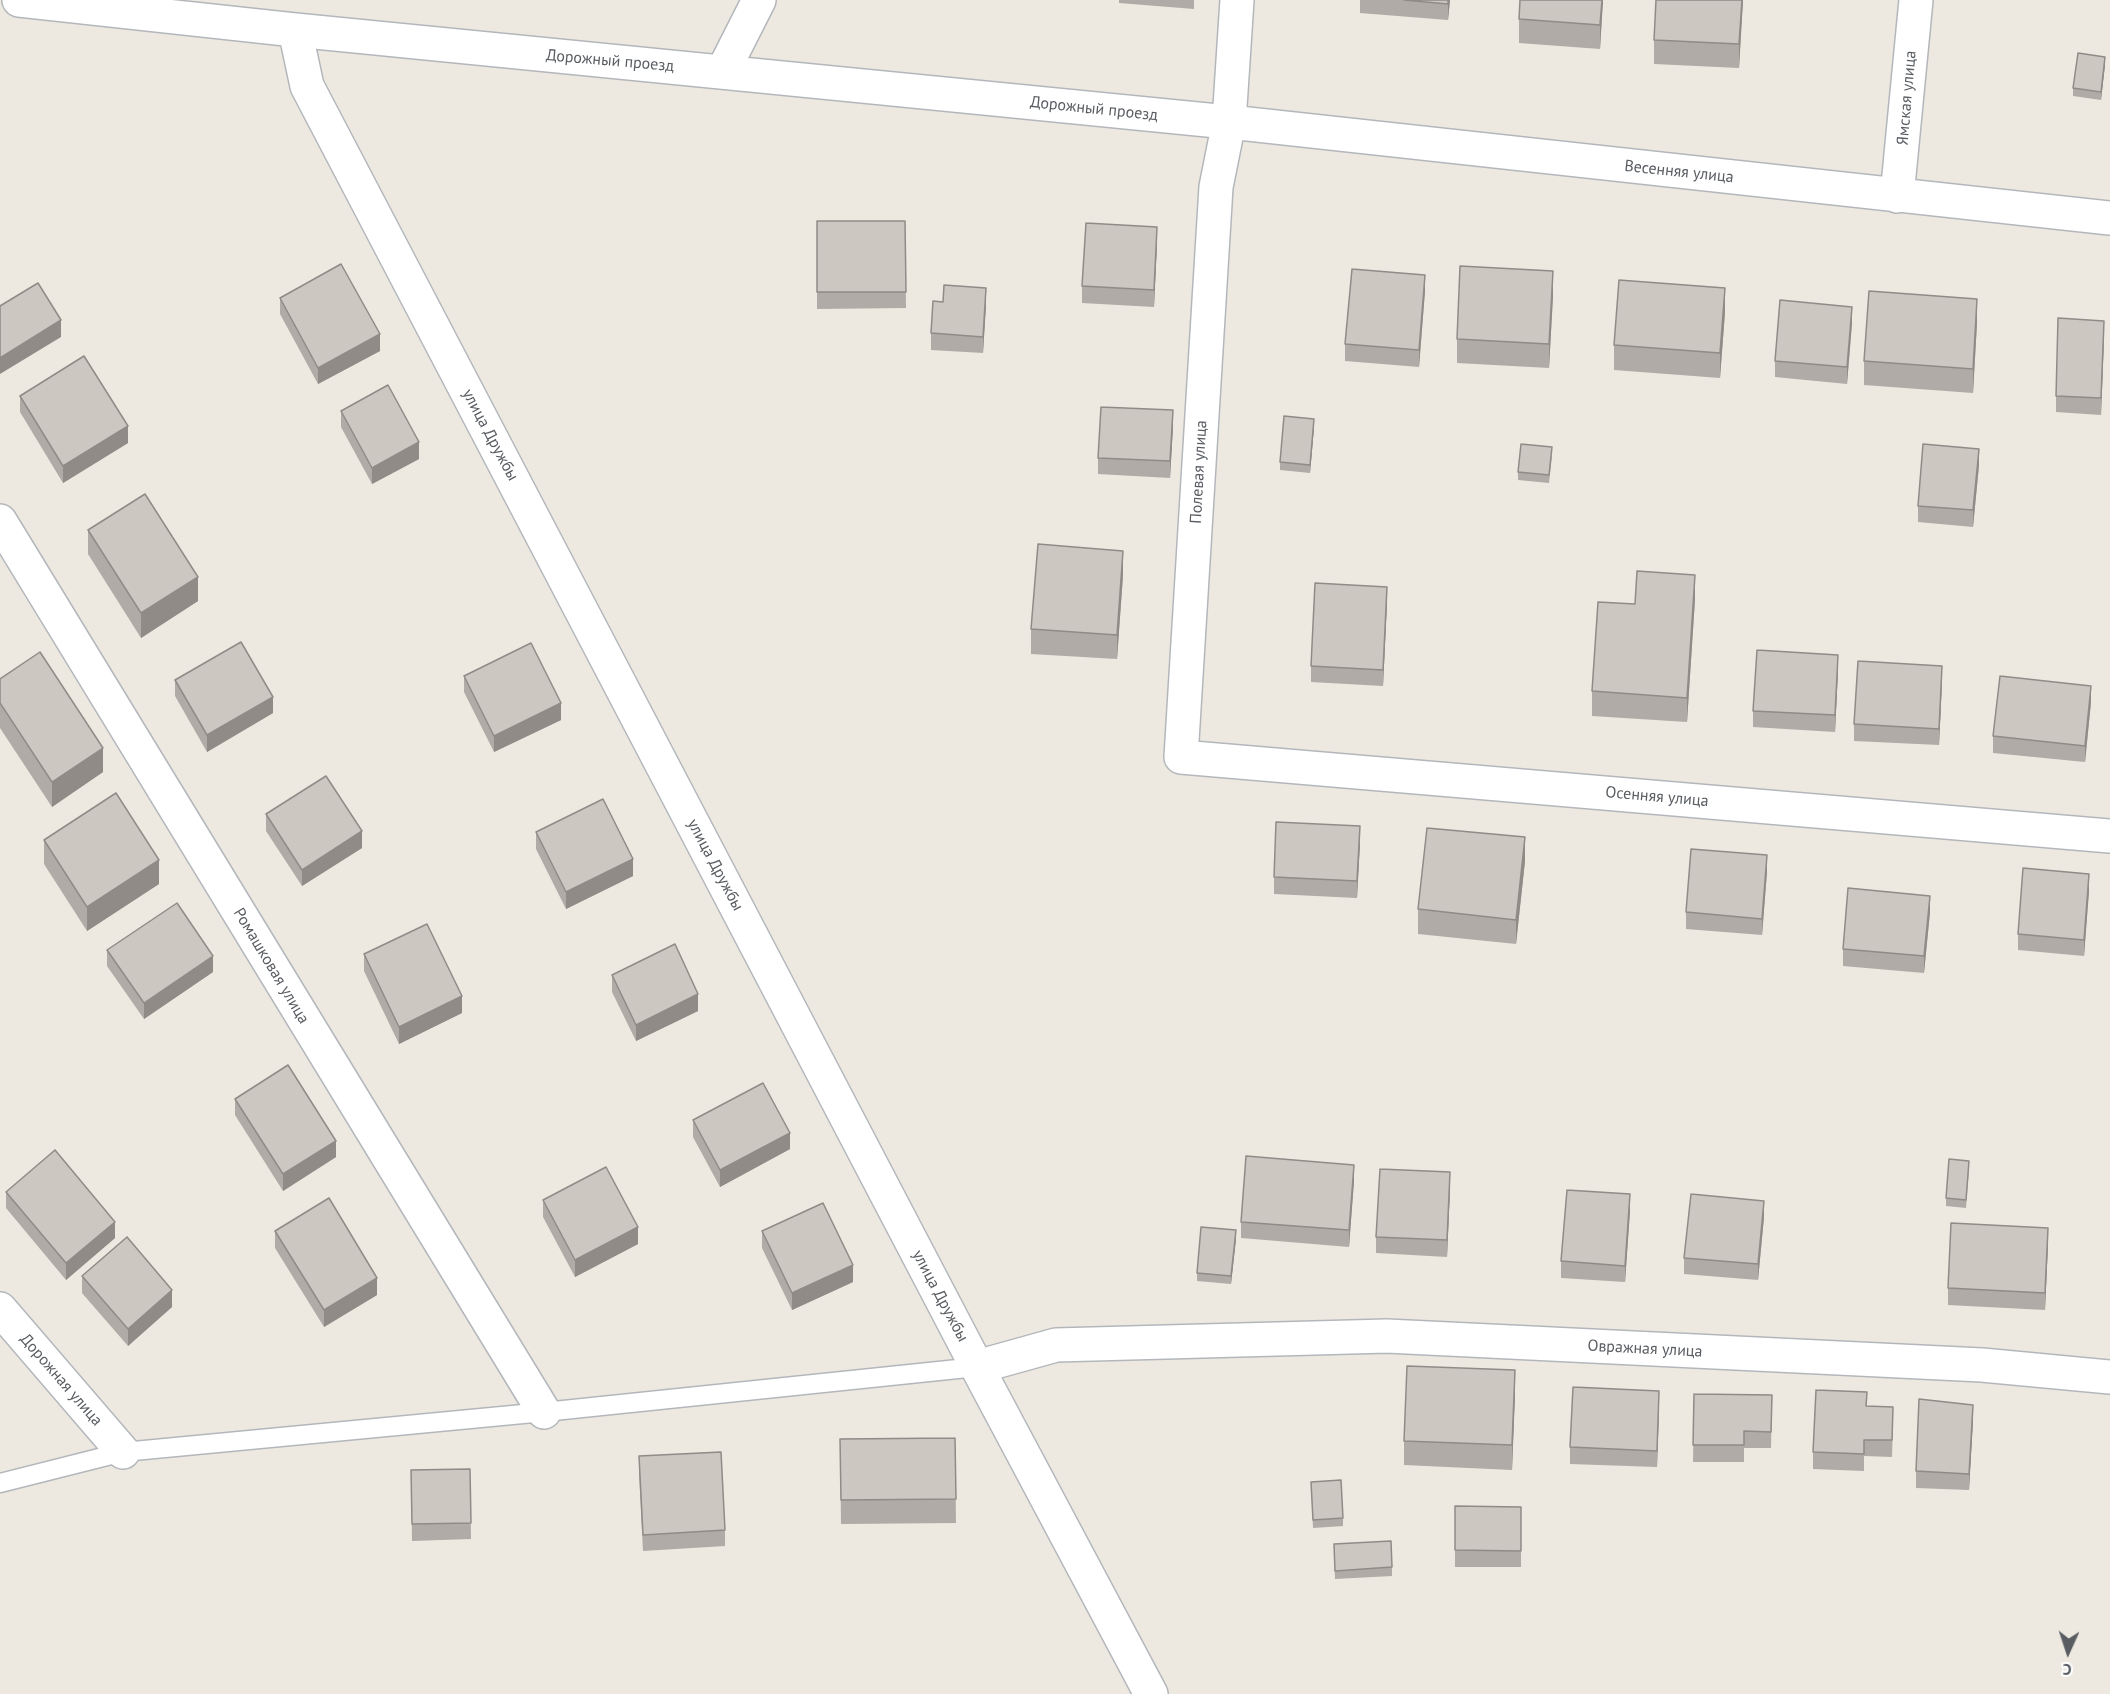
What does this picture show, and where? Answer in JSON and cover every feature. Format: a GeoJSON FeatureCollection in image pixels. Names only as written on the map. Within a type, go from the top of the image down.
{"type":"FeatureCollection","features":[{"type":"Feature","properties":{"kind":"street","name":"Дорожный проезд"},"geometry":{"type":"LineString","coordinates":[[19,0],[108,5],[295,30],[1226,122]]}},
{"type":"Feature","properties":{"kind":"street"},"geometry":{"type":"LineString","coordinates":[[723,71],[759,0]]}},
{"type":"Feature","properties":{"kind":"street"},"geometry":{"type":"LineString","coordinates":[[1226,122],[1237,0]]}},
{"type":"Feature","properties":{"kind":"street","name":"Ямская улица"},"geometry":{"type":"LineString","coordinates":[[1897,196],[1916,0]]}},
{"type":"Feature","properties":{"kind":"street","name":"улица Дружбы"},"geometry":{"type":"LineString","coordinates":[[295,30],[307,86],[977,1367],[1151,1694]]}},
{"type":"Feature","properties":{"kind":"street","name":"Полевая улица"},"geometry":{"type":"LineString","coordinates":[[1193,758],[1216,187],[1226,122]]}},
{"type":"Feature","properties":{"kind":"street","name":"Весенняя улица"},"geometry":{"type":"LineString","coordinates":[[1226,122],[2110,218]]}},
{"type":"Feature","properties":{"kind":"street","name":"Ромашковая улица"},"geometry":{"type":"LineString","coordinates":[[0,521],[544,1412]]}},
{"type":"Feature","properties":{"kind":"street","name":"Осенняя улица"},"geometry":{"type":"LineString","coordinates":[[1193,758],[2110,836]]}},
{"type":"Feature","properties":{"kind":"street","name":"Дорожная улица"},"geometry":{"type":"LineString","coordinates":[[0,1309],[123,1452]]}},
{"type":"Feature","properties":{"kind":"street","name":"Овражная улица"},"geometry":{"type":"LineString","coordinates":[[977,1367],[1056,1346],[1387,1336],[1982,1365],[2110,1377]]}},
{"type":"Feature","properties":{"kind":"lane"},"geometry":{"type":"LineString","coordinates":[[0,1483],[123,1452],[544,1412],[977,1367]]}},
{"type":"Feature","properties":{"kind":"building"},"geometry":{"type":"Polygon","coordinates":[[[1404,0],[1448,0],[1448,4],[1404,0]]]}},
{"type":"Feature","properties":{"kind":"building"},"geometry":{"type":"Polygon","coordinates":[[[1520,0],[1602,0],[1600,25],[1519,19],[1520,0]]]}},
{"type":"Feature","properties":{"kind":"building"},"geometry":{"type":"Polygon","coordinates":[[[1656,0],[1742,0],[1739,44],[1654,40],[1656,0]]]}},
{"type":"Feature","properties":{"kind":"building"},"geometry":{"type":"Polygon","coordinates":[[[2078,53],[2105,57],[2101,92],[2073,88],[2078,53]]]}},
{"type":"Feature","properties":{"kind":"building"},"geometry":{"type":"Polygon","coordinates":[[[817,221],[905,221],[906,292],[817,292],[817,221]]]}},
{"type":"Feature","properties":{"kind":"building"},"geometry":{"type":"Polygon","coordinates":[[[1086,223],[1157,227],[1154,290],[1082,286],[1086,223]]]}},
{"type":"Feature","properties":{"kind":"building"},"geometry":{"type":"Polygon","coordinates":[[[341,264],[380,334],[318,368],[280,298],[341,264]]]}},
{"type":"Feature","properties":{"kind":"building"},"geometry":{"type":"Polygon","coordinates":[[[1460,266],[1553,271],[1549,344],[1457,339],[1460,266]]]}},
{"type":"Feature","properties":{"kind":"building"},"geometry":{"type":"Polygon","coordinates":[[[1352,269],[1425,275],[1419,350],[1345,344],[1352,269]]]}},
{"type":"Feature","properties":{"kind":"building"},"geometry":{"type":"Polygon","coordinates":[[[1619,280],[1725,288],[1720,353],[1614,345],[1619,280]]]}},
{"type":"Feature","properties":{"kind":"building"},"geometry":{"type":"Polygon","coordinates":[[[38,283],[61,320],[0,358],[0,306],[38,283]]]}},
{"type":"Feature","properties":{"kind":"building"},"geometry":{"type":"Polygon","coordinates":[[[944,285],[986,288],[983,337],[931,333],[933,301],[943,302],[944,285]]]}},
{"type":"Feature","properties":{"kind":"building"},"geometry":{"type":"Polygon","coordinates":[[[1869,291],[1977,299],[1973,369],[1864,361],[1869,291]]]}},
{"type":"Feature","properties":{"kind":"building"},"geometry":{"type":"Polygon","coordinates":[[[1780,300],[1852,307],[1847,367],[1775,361],[1780,300]]]}},
{"type":"Feature","properties":{"kind":"building"},"geometry":{"type":"Polygon","coordinates":[[[2058,318],[2104,321],[2101,398],[2056,396],[2058,318]]]}},
{"type":"Feature","properties":{"kind":"building"},"geometry":{"type":"Polygon","coordinates":[[[84,356],[128,426],[63,466],[20,396],[84,356]]]}},
{"type":"Feature","properties":{"kind":"building"},"geometry":{"type":"Polygon","coordinates":[[[388,385],[419,442],[372,468],[341,411],[388,385]]]}},
{"type":"Feature","properties":{"kind":"building"},"geometry":{"type":"Polygon","coordinates":[[[1101,407],[1173,410],[1170,461],[1098,458],[1101,407]]]}},
{"type":"Feature","properties":{"kind":"building"},"geometry":{"type":"Polygon","coordinates":[[[1284,416],[1314,419],[1310,465],[1280,462],[1284,416]]]}},
{"type":"Feature","properties":{"kind":"building"},"geometry":{"type":"Polygon","coordinates":[[[1521,444],[1552,447],[1549,475],[1518,472],[1521,444]]]}},
{"type":"Feature","properties":{"kind":"building"},"geometry":{"type":"Polygon","coordinates":[[[1923,444],[1979,449],[1973,510],[1918,506],[1923,444]]]}},
{"type":"Feature","properties":{"kind":"building"},"geometry":{"type":"Polygon","coordinates":[[[145,494],[198,577],[141,613],[88,530],[145,494]]]}},
{"type":"Feature","properties":{"kind":"building"},"geometry":{"type":"Polygon","coordinates":[[[1038,544],[1123,551],[1117,635],[1031,629],[1038,544]]]}},
{"type":"Feature","properties":{"kind":"building"},"geometry":{"type":"Polygon","coordinates":[[[1637,571],[1695,575],[1687,698],[1592,691],[1598,602],[1635,604],[1637,571]]]}},
{"type":"Feature","properties":{"kind":"building"},"geometry":{"type":"Polygon","coordinates":[[[1315,583],[1387,587],[1383,670],[1311,666],[1315,583]]]}},
{"type":"Feature","properties":{"kind":"building"},"geometry":{"type":"Polygon","coordinates":[[[241,642],[273,697],[207,735],[175,680],[241,642]]]}},
{"type":"Feature","properties":{"kind":"building"},"geometry":{"type":"Polygon","coordinates":[[[531,643],[561,703],[494,736],[464,676],[531,643]]]}},
{"type":"Feature","properties":{"kind":"building"},"geometry":{"type":"Polygon","coordinates":[[[1757,650],[1838,655],[1835,715],[1753,711],[1757,650]]]}},
{"type":"Feature","properties":{"kind":"building"},"geometry":{"type":"Polygon","coordinates":[[[40,652],[103,748],[52,782],[0,703],[0,679],[40,652]]]}},
{"type":"Feature","properties":{"kind":"building"},"geometry":{"type":"Polygon","coordinates":[[[1858,661],[1942,666],[1939,729],[1854,724],[1858,661]]]}},
{"type":"Feature","properties":{"kind":"building"},"geometry":{"type":"Polygon","coordinates":[[[2000,676],[2091,686],[2085,746],[1993,736],[2000,676]]]}},
{"type":"Feature","properties":{"kind":"building"},"geometry":{"type":"Polygon","coordinates":[[[326,776],[362,831],[302,870],[266,814],[326,776]]]}},
{"type":"Feature","properties":{"kind":"building"},"geometry":{"type":"Polygon","coordinates":[[[116,793],[159,860],[87,907],[44,840],[116,793]]]}},
{"type":"Feature","properties":{"kind":"building"},"geometry":{"type":"Polygon","coordinates":[[[603,799],[633,859],[566,892],[536,832],[603,799]]]}},
{"type":"Feature","properties":{"kind":"building"},"geometry":{"type":"Polygon","coordinates":[[[1276,822],[1360,826],[1357,881],[1274,877],[1276,822]]]}},
{"type":"Feature","properties":{"kind":"building"},"geometry":{"type":"Polygon","coordinates":[[[1427,828],[1525,837],[1516,920],[1418,909],[1427,828]]]}},
{"type":"Feature","properties":{"kind":"building"},"geometry":{"type":"Polygon","coordinates":[[[1691,849],[1767,855],[1762,919],[1686,912],[1691,849]]]}},
{"type":"Feature","properties":{"kind":"building"},"geometry":{"type":"Polygon","coordinates":[[[2023,868],[2089,874],[2084,940],[2018,934],[2023,868]]]}},
{"type":"Feature","properties":{"kind":"building"},"geometry":{"type":"Polygon","coordinates":[[[1848,888],[1930,896],[1924,956],[1843,949],[1848,888]]]}},
{"type":"Feature","properties":{"kind":"building"},"geometry":{"type":"Polygon","coordinates":[[[177,903],[213,956],[144,1003],[107,950],[177,903]]]}},
{"type":"Feature","properties":{"kind":"building"},"geometry":{"type":"Polygon","coordinates":[[[427,924],[462,996],[399,1027],[364,954],[427,924]]]}},
{"type":"Feature","properties":{"kind":"building"},"geometry":{"type":"Polygon","coordinates":[[[675,944],[698,994],[636,1025],[612,975],[675,944]]]}},
{"type":"Feature","properties":{"kind":"building"},"geometry":{"type":"Polygon","coordinates":[[[288,1065],[336,1141],[283,1174],[235,1099],[288,1065]]]}},
{"type":"Feature","properties":{"kind":"building"},"geometry":{"type":"Polygon","coordinates":[[[763,1083],[790,1133],[720,1170],[693,1120],[763,1083]]]}},
{"type":"Feature","properties":{"kind":"building"},"geometry":{"type":"Polygon","coordinates":[[[55,1150],[115,1222],[66,1263],[6,1192],[55,1150]]]}},
{"type":"Feature","properties":{"kind":"building"},"geometry":{"type":"Polygon","coordinates":[[[1246,1156],[1354,1165],[1349,1230],[1241,1222],[1246,1156]]]}},
{"type":"Feature","properties":{"kind":"building"},"geometry":{"type":"Polygon","coordinates":[[[1949,1159],[1969,1161],[1966,1200],[1946,1198],[1949,1159]]]}},
{"type":"Feature","properties":{"kind":"building"},"geometry":{"type":"Polygon","coordinates":[[[606,1167],[638,1227],[575,1260],[543,1200],[606,1167]]]}},
{"type":"Feature","properties":{"kind":"building"},"geometry":{"type":"Polygon","coordinates":[[[1380,1169],[1450,1172],[1447,1240],[1376,1237],[1380,1169]]]}},
{"type":"Feature","properties":{"kind":"building"},"geometry":{"type":"Polygon","coordinates":[[[1567,1190],[1630,1194],[1625,1266],[1561,1261],[1567,1190]]]}},
{"type":"Feature","properties":{"kind":"building"},"geometry":{"type":"Polygon","coordinates":[[[1691,1194],[1764,1201],[1758,1264],[1684,1258],[1691,1194]]]}},
{"type":"Feature","properties":{"kind":"building"},"geometry":{"type":"Polygon","coordinates":[[[329,1198],[377,1278],[324,1310],[275,1231],[329,1198]]]}},
{"type":"Feature","properties":{"kind":"building"},"geometry":{"type":"Polygon","coordinates":[[[823,1203],[853,1265],[792,1293],[762,1231],[823,1203]]]}},
{"type":"Feature","properties":{"kind":"building"},"geometry":{"type":"Polygon","coordinates":[[[1951,1223],[2048,1228],[2045,1293],[1948,1288],[1951,1223]]]}},
{"type":"Feature","properties":{"kind":"building"},"geometry":{"type":"Polygon","coordinates":[[[1201,1227],[1236,1230],[1231,1276],[1197,1273],[1201,1227]]]}},
{"type":"Feature","properties":{"kind":"building"},"geometry":{"type":"Polygon","coordinates":[[[127,1237],[172,1290],[128,1329],[82,1276],[127,1237]]]}},
{"type":"Feature","properties":{"kind":"building"},"geometry":{"type":"Polygon","coordinates":[[[1407,1366],[1515,1370],[1512,1445],[1404,1441],[1407,1366]]]}},
{"type":"Feature","properties":{"kind":"building"},"geometry":{"type":"Polygon","coordinates":[[[1573,1387],[1659,1391],[1657,1451],[1570,1447],[1573,1387]]]}},
{"type":"Feature","properties":{"kind":"building"},"geometry":{"type":"Polygon","coordinates":[[[1816,1390],[1867,1392],[1866,1406],[1893,1407],[1892,1440],[1864,1440],[1864,1454],[1813,1452],[1816,1390]]]}},
{"type":"Feature","properties":{"kind":"building"},"geometry":{"type":"Polygon","coordinates":[[[1694,1394],[1772,1395],[1771,1432],[1744,1431],[1744,1445],[1693,1445],[1694,1394]]]}},
{"type":"Feature","properties":{"kind":"building"},"geometry":{"type":"Polygon","coordinates":[[[1919,1399],[1973,1405],[1969,1474],[1916,1471],[1919,1399]]]}},
{"type":"Feature","properties":{"kind":"building"},"geometry":{"type":"Polygon","coordinates":[[[955,1438],[956,1499],[841,1500],[840,1439],[955,1438]]]}},
{"type":"Feature","properties":{"kind":"building"},"geometry":{"type":"Polygon","coordinates":[[[721,1452],[725,1530],[643,1535],[639,1456],[721,1452]]]}},
{"type":"Feature","properties":{"kind":"building"},"geometry":{"type":"Polygon","coordinates":[[[470,1469],[471,1523],[412,1524],[411,1470],[470,1469]]]}},
{"type":"Feature","properties":{"kind":"building"},"geometry":{"type":"Polygon","coordinates":[[[1341,1480],[1343,1518],[1313,1520],[1311,1482],[1341,1480]]]}},
{"type":"Feature","properties":{"kind":"building"},"geometry":{"type":"Polygon","coordinates":[[[1455,1506],[1521,1507],[1521,1551],[1455,1550],[1455,1506]]]}},
{"type":"Feature","properties":{"kind":"building"},"geometry":{"type":"Polygon","coordinates":[[[1391,1541],[1392,1567],[1335,1571],[1334,1544],[1391,1541]]]}}]}
